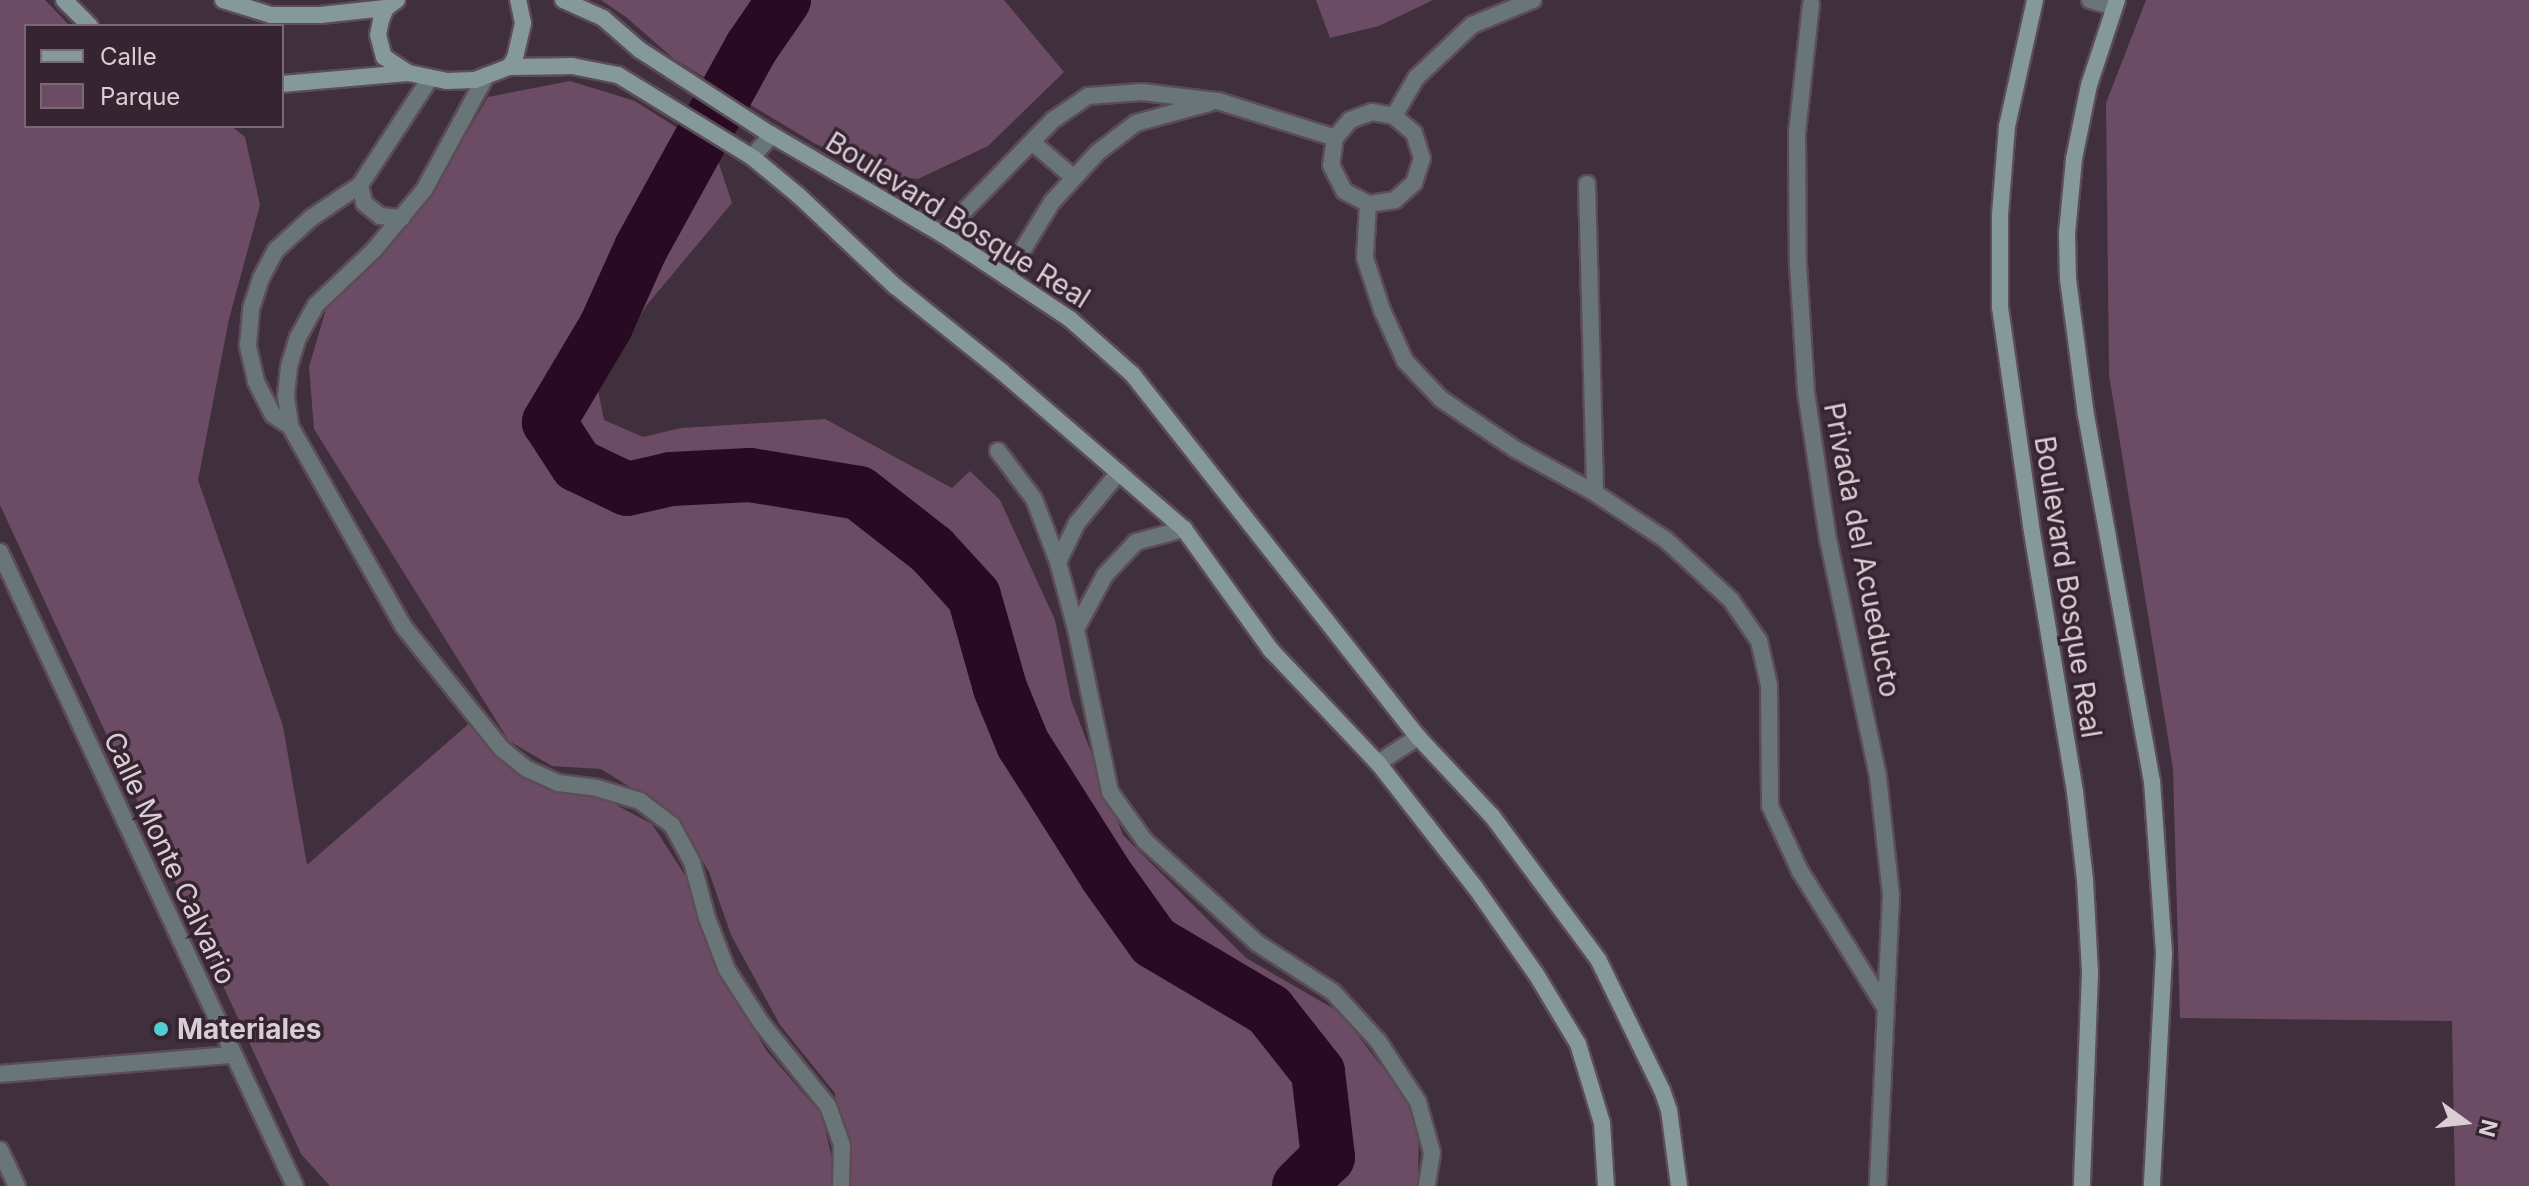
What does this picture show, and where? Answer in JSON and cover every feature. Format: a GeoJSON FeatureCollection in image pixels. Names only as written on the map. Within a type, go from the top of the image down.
{"type":"FeatureCollection","features":[{"type":"Feature","properties":{"kind":"street"},"geometry":{"type":"LineString","coordinates":[[64,0],[88,24]]}},
{"type":"Feature","properties":{"kind":"street"},"geometry":{"type":"LineString","coordinates":[[223,0],[271,15],[320,15],[391,4]]}},
{"type":"Feature","properties":{"kind":"street"},"geometry":{"type":"LineString","coordinates":[[509,67],[515,58],[523,23],[518,0]]}},
{"type":"Feature","properties":{"kind":"street","name":"Boulevard Bosque Real"},"geometry":{"type":"LineString","coordinates":[[563,0],[603,18],[640,50],[771,135],[942,234],[1070,319],[1133,375],[1418,737],[1492,816],[1598,959],[1623,1004],[1665,1100],[1679,1186]]}},
{"type":"Feature","properties":{"kind":"street"},"geometry":{"type":"LineString","coordinates":[[1394,116],[1416,78],[1472,25],[1533,0]]}},
{"type":"Feature","properties":{"kind":"street","name":"Boulevard Bosque Real"},"geometry":{"type":"LineString","coordinates":[[2035,0],[2007,126],[2000,215],[2000,307],[2031,526],[2075,792],[2085,880],[2090,973],[2082,1186]]}},
{"type":"Feature","properties":{"kind":"street","name":"Boulevard Bosque Real"},"geometry":{"type":"LineString","coordinates":[[2090,0],[2116,3],[2089,85],[2074,159],[2067,233],[2068,279],[2086,415],[2152,781],[2164,954],[2152,1186]]}},
{"type":"Feature","properties":{"kind":"street"},"geometry":{"type":"LineString","coordinates":[[391,4],[378,35],[379,47],[393,66],[409,73],[429,80],[486,76],[509,67],[572,66],[618,75],[751,156],[895,286],[1184,529],[1271,650],[1378,763],[1475,887],[1536,974],[1578,1044],[1602,1123],[1606,1186]]}},
{"type":"Feature","properties":{"kind":"street","name":"Privada del Acueducto"},"geometry":{"type":"LineString","coordinates":[[1811,4],[1797,132],[1798,264],[1806,392],[1828,539],[1878,777],[1891,895],[1878,1186]]}},
{"type":"Feature","properties":{"kind":"street"},"geometry":{"type":"LineString","coordinates":[[284,84],[409,73]]}},
{"type":"Feature","properties":{"kind":"street"},"geometry":{"type":"LineString","coordinates":[[486,76],[436,170],[402,218],[374,250],[316,305],[298,337],[287,381],[290,426],[403,626],[502,749],[527,769],[558,783],[597,788],[640,801],[672,825],[692,862],[707,918],[727,970],[762,1024],[828,1106],[842,1145],[841,1186]]}},
{"type":"Feature","properties":{"kind":"street"},"geometry":{"type":"LineString","coordinates":[[290,426],[273,415],[256,381],[248,345],[251,309],[261,278],[276,250],[311,218],[360,185],[429,80]]}},
{"type":"Feature","properties":{"kind":"street"},"geometry":{"type":"LineString","coordinates":[[942,234],[1053,120],[1088,96],[1142,92],[1218,101],[1335,138]]}},
{"type":"Feature","properties":{"kind":"street"},"geometry":{"type":"LineString","coordinates":[[1006,277],[1052,202],[1098,152],[1136,123],[1218,101]]}},
{"type":"Feature","properties":{"kind":"street"},"geometry":{"type":"LineString","coordinates":[[1372,112],[1394,116],[1414,133],[1422,158],[1414,183],[1395,200],[1368,204],[1344,191],[1337,178],[1331,165],[1335,138],[1350,120],[1372,112]]}},
{"type":"Feature","properties":{"kind":"street"},"geometry":{"type":"LineString","coordinates":[[751,156],[771,135]]}},
{"type":"Feature","properties":{"kind":"street"},"geometry":{"type":"LineString","coordinates":[[1032,142],[1074,178]]}},
{"type":"Feature","properties":{"kind":"street"},"geometry":{"type":"LineString","coordinates":[[1587,184],[1595,493]]}},
{"type":"Feature","properties":{"kind":"street"},"geometry":{"type":"LineString","coordinates":[[360,185],[364,203],[380,216],[402,218]]}},
{"type":"Feature","properties":{"kind":"street"},"geometry":{"type":"LineString","coordinates":[[1368,204],[1365,258],[1382,310],[1405,361],[1441,399],[1515,449],[1595,493],[1666,540],[1731,600],[1759,641],[1769,685],[1770,806],[1800,871],[1886,1008]]}},
{"type":"Feature","properties":{"kind":"street"},"geometry":{"type":"LineString","coordinates":[[998,451],[1034,499],[1058,562],[1076,629],[1110,792],[1145,841],[1257,943],[1333,992],[1378,1041],[1418,1102],[1432,1153],[1427,1186]]}},
{"type":"Feature","properties":{"kind":"street"},"geometry":{"type":"LineString","coordinates":[[1058,562],[1077,523],[1119,472]]}},
{"type":"Feature","properties":{"kind":"street"},"geometry":{"type":"LineString","coordinates":[[1076,629],[1105,575],[1136,542],[1184,529]]}},
{"type":"Feature","properties":{"kind":"street","name":"Calle Monte Calvario"},"geometry":{"type":"LineString","coordinates":[[0,552],[295,1186]]}},
{"type":"Feature","properties":{"kind":"street"},"geometry":{"type":"LineString","coordinates":[[1378,763],[1418,737]]}},
{"type":"Feature","properties":{"kind":"street"},"geometry":{"type":"LineString","coordinates":[[0,1074],[233,1055]]}},
{"type":"Feature","properties":{"kind":"street"},"geometry":{"type":"LineString","coordinates":[[0,1150],[17,1186]]}},
{"type":"Feature","properties":{"kind":"green space"},"geometry":{"type":"Polygon","coordinates":[[[0,0],[45,0],[68,24],[24,24],[24,128],[234,128],[245,137],[260,205],[229,319],[198,480],[283,726],[307,865],[473,720],[511,766],[546,789],[607,800],[652,824],[690,883],[720,968],[766,1050],[822,1115],[835,1172],[833,1186],[330,1186],[301,1154],[0,505],[0,0]]]}},
{"type":"Feature","properties":{"kind":"green space"},"geometry":{"type":"Polygon","coordinates":[[[601,0],[1004,0],[1064,72],[988,146],[918,179],[877,174],[814,143],[674,59],[626,17],[601,0]]]}},
{"type":"Feature","properties":{"kind":"green space"},"geometry":{"type":"Polygon","coordinates":[[[1316,0],[1433,0],[1379,26],[1330,38],[1316,0]]]}},
{"type":"Feature","properties":{"kind":"green space"},"geometry":{"type":"Polygon","coordinates":[[[2146,0],[2529,0],[2529,1186],[2455,1186],[2452,1021],[2180,1018],[2173,769],[2109,375],[2106,103],[2146,0]]]}},
{"type":"Feature","properties":{"kind":"green space"},"geometry":{"type":"Polygon","coordinates":[[[570,81],[635,101],[715,152],[732,203],[646,306],[598,390],[604,420],[643,437],[681,428],[825,419],[952,488],[970,471],[1000,500],[1055,620],[1071,700],[1123,835],[1246,958],[1341,1013],[1401,1092],[1419,1129],[1418,1186],[841,1186],[835,1093],[780,1025],[731,935],[709,872],[676,816],[601,769],[552,766],[509,741],[314,429],[309,367],[326,309],[429,198],[488,97],[570,81]]]}},
{"type":"Feature","properties":{"kind":"waterway"},"geometry":{"type":"LineString","coordinates":[[784,0],[751,48],[641,248],[606,326],[549,422],[577,465],[627,489],[671,479],[750,475],[859,493],[932,550],[974,596],[1000,688],[1023,744],[1106,875],[1154,942],[1269,1010],[1318,1072],[1328,1157],[1299,1186]]}},
{"type":"Feature","properties":{"kind":"place","name":"Materiales"},"geometry":{"type":"Point","coordinates":[161,1029]}}]}
